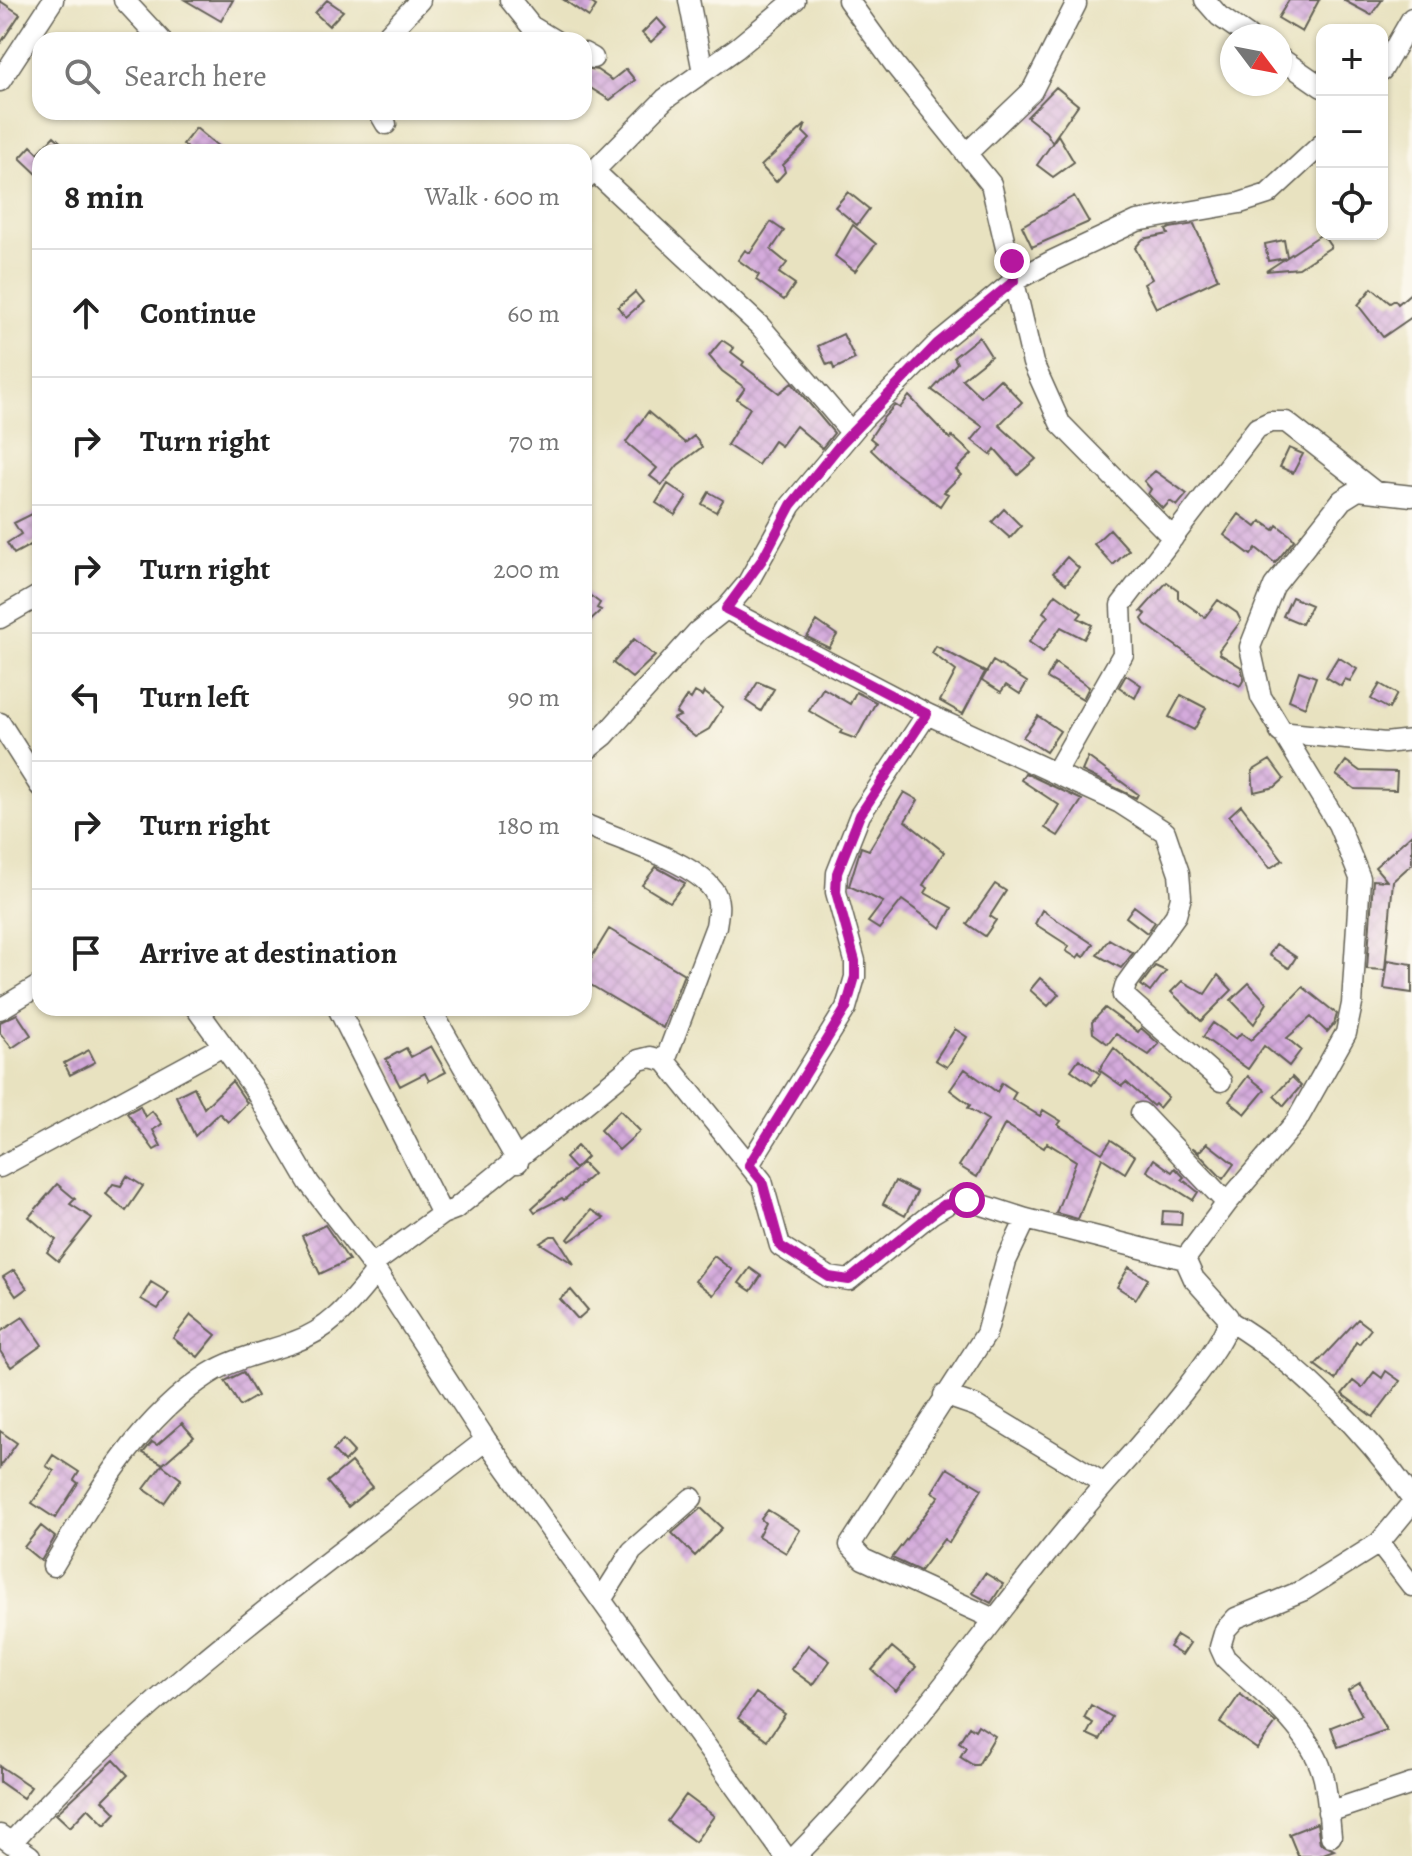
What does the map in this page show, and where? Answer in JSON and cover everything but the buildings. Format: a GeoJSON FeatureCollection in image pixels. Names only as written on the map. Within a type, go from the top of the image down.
{"type":"FeatureCollection","features":[{"type":"Feature","properties":{"kind":"street"},"geometry":{"type":"LineString","coordinates":[[32,32],[53,0]]}},
{"type":"Feature","properties":{"kind":"street"},"geometry":{"type":"LineString","coordinates":[[124,0],[154,32]]}},
{"type":"Feature","properties":{"kind":"street"},"geometry":{"type":"LineString","coordinates":[[390,32],[420,0]]}},
{"type":"Feature","properties":{"kind":"street"},"geometry":{"type":"LineString","coordinates":[[510,0],[531,26],[541,32]]}},
{"type":"Feature","properties":{"kind":"street"},"geometry":{"type":"LineString","coordinates":[[689,0],[703,72]]}},
{"type":"Feature","properties":{"kind":"street"},"geometry":{"type":"LineString","coordinates":[[592,173],[665,99],[795,0]]}},
{"type":"Feature","properties":{"kind":"street"},"geometry":{"type":"LineString","coordinates":[[848,0],[991,184],[1033,363],[1060,423],[1173,538]]}},
{"type":"Feature","properties":{"kind":"street"},"geometry":{"type":"LineString","coordinates":[[1205,0],[1231,24]]}},
{"type":"Feature","properties":{"kind":"street"},"geometry":{"type":"LineString","coordinates":[[966,154],[1032,91],[1077,1]]}},
{"type":"Feature","properties":{"kind":"street"},"geometry":{"type":"LineString","coordinates":[[1388,60],[1412,18]]}},
{"type":"Feature","properties":{"kind":"street"},"geometry":{"type":"LineString","coordinates":[[0,81],[32,32]]}},
{"type":"Feature","properties":{"kind":"street"},"geometry":{"type":"LineString","coordinates":[[1292,66],[1316,83]]}},
{"type":"Feature","properties":{"kind":"street"},"geometry":{"type":"LineString","coordinates":[[592,746],[698,631],[726,609],[762,560],[791,505],[851,432],[938,343],[1014,281],[1137,221],[1240,203],[1268,194],[1316,150]]}},
{"type":"Feature","properties":{"kind":"street"},"geometry":{"type":"LineString","coordinates":[[592,179],[760,326],[851,432]]}},
{"type":"Feature","properties":{"kind":"street"},"geometry":{"type":"LineString","coordinates":[[1056,772],[1123,654],[1121,605],[1257,428],[1270,422],[1286,422],[1374,491]]}},
{"type":"Feature","properties":{"kind":"street"},"geometry":{"type":"LineString","coordinates":[[1185,1259],[1227,1203],[1296,1122],[1346,1033],[1352,1004],[1360,878],[1338,824],[1261,697],[1250,647],[1274,586],[1342,500],[1358,490],[1412,496]]}},
{"type":"Feature","properties":{"kind":"street"},"geometry":{"type":"LineString","coordinates":[[0,618],[32,600]]}},
{"type":"Feature","properties":{"kind":"street"},"geometry":{"type":"LineString","coordinates":[[726,609],[927,714],[1120,803],[1165,832],[1179,873],[1181,897],[1176,915],[1126,984],[1123,995],[1221,1081]]}},
{"type":"Feature","properties":{"kind":"street"},"geometry":{"type":"LineString","coordinates":[[749,1165],[846,1008],[855,977],[855,961],[836,892],[837,873],[860,815],[927,714]]}},
{"type":"Feature","properties":{"kind":"street"},"geometry":{"type":"LineString","coordinates":[[0,723],[32,773]]}},
{"type":"Feature","properties":{"kind":"street"},"geometry":{"type":"LineString","coordinates":[[1280,732],[1385,743],[1412,740]]}},
{"type":"Feature","properties":{"kind":"street"},"geometry":{"type":"LineString","coordinates":[[592,827],[626,839],[686,869],[714,890],[719,904],[716,926],[665,1061]]}},
{"type":"Feature","properties":{"kind":"street"},"geometry":{"type":"LineString","coordinates":[[0,1009],[32,990]]}},
{"type":"Feature","properties":{"kind":"street"},"geometry":{"type":"LineString","coordinates":[[202,1016],[253,1087],[309,1183],[374,1268],[486,1440],[785,1856]]}},
{"type":"Feature","properties":{"kind":"street"},"geometry":{"type":"LineString","coordinates":[[342,1016],[442,1214]]}},
{"type":"Feature","properties":{"kind":"street"},"geometry":{"type":"LineString","coordinates":[[435,1016],[518,1162]]}},
{"type":"Feature","properties":{"kind":"street"},"geometry":{"type":"LineString","coordinates":[[0,1167],[223,1046]]}},
{"type":"Feature","properties":{"kind":"street"},"geometry":{"type":"LineString","coordinates":[[53,1566],[104,1484],[148,1426],[169,1406],[211,1373],[319,1330],[350,1305],[374,1268],[442,1214],[455,1209],[518,1162],[639,1060],[651,1057],[665,1061],[762,1181],[780,1246],[804,1263],[840,1281],[849,1280],[943,1205],[954,1200],[967,1200],[1026,1219],[1185,1259]]}},
{"type":"Feature","properties":{"kind":"street"},"geometry":{"type":"LineString","coordinates":[[1141,1113],[1227,1203]]}},
{"type":"Feature","properties":{"kind":"street"},"geometry":{"type":"LineString","coordinates":[[994,1619],[863,1559],[850,1545],[986,1334],[1006,1261],[1026,1219]]}},
{"type":"Feature","properties":{"kind":"street"},"geometry":{"type":"LineString","coordinates":[[1185,1259],[1194,1279],[1229,1321],[1259,1339],[1293,1368],[1388,1464],[1412,1503],[1379,1543],[1304,1590],[1236,1618],[1225,1630],[1220,1647],[1225,1658],[1293,1724],[1315,1754],[1324,1778],[1331,1836]]}},
{"type":"Feature","properties":{"kind":"street"},"geometry":{"type":"LineString","coordinates":[[796,1856],[880,1768],[994,1619],[1193,1379],[1229,1321]]}},
{"type":"Feature","properties":{"kind":"street"},"geometry":{"type":"LineString","coordinates":[[944,1395],[976,1406],[1105,1484]]}},
{"type":"Feature","properties":{"kind":"street"},"geometry":{"type":"LineString","coordinates":[[30,1856],[5,1839],[153,1701],[486,1440]]}},
{"type":"Feature","properties":{"kind":"street"},"geometry":{"type":"LineString","coordinates":[[601,1600],[632,1551],[692,1498]]}},
{"type":"Feature","properties":{"kind":"street"},"geometry":{"type":"LineString","coordinates":[[1379,1543],[1412,1586]]}},
{"type":"Feature","properties":{"kind":"street"},"geometry":{"type":"LineString","coordinates":[[1328,1812],[1412,1784]]}},
{"type":"Feature","properties":{"kind":"route"},"geometry":{"type":"LineString","coordinates":[[967,1200],[954,1200],[943,1205],[849,1280],[829,1277],[788,1254],[780,1246],[762,1181],[749,1165],[846,1008],[853,990],[855,961],[836,892],[837,873],[860,815],[927,714],[726,609],[747,584],[791,505],[839,446],[862,420],[901,385],[915,365],[938,343],[1014,281],[1012,261]]}}]}
